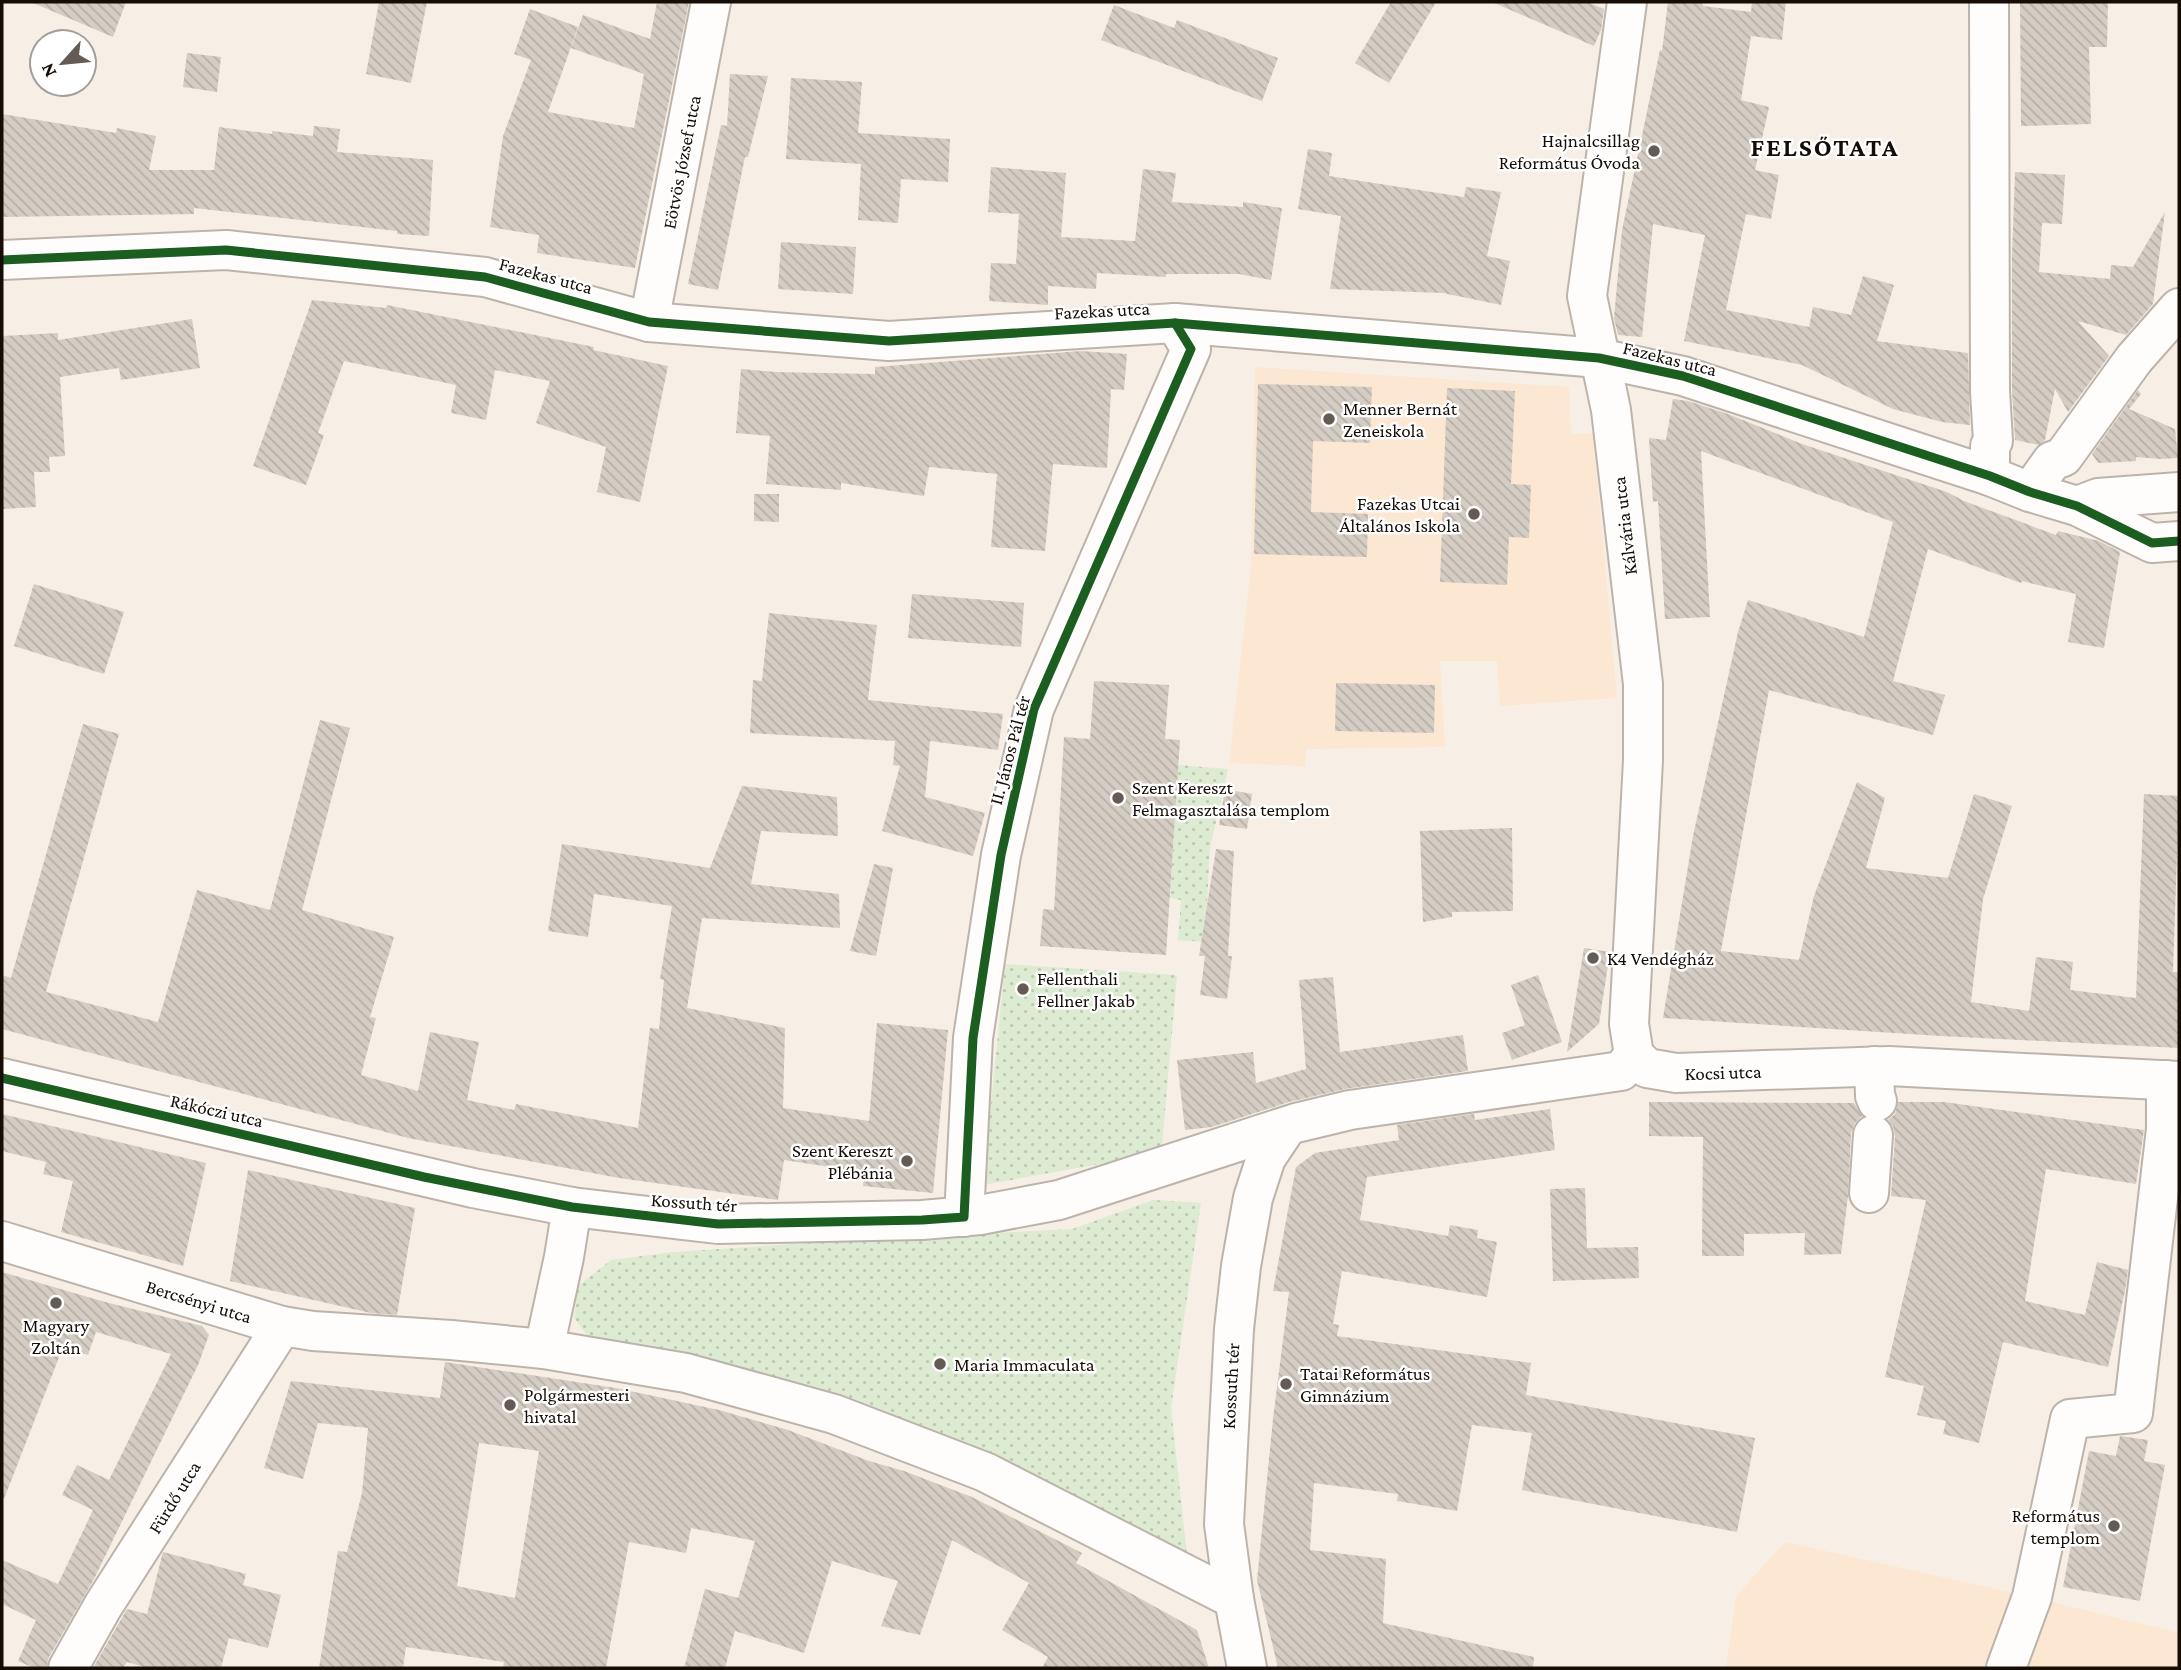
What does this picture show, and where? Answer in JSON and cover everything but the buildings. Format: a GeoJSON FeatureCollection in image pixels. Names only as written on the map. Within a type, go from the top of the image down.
{"type":"FeatureCollection","features":[{"type":"Feature","properties":{"kind":"street","name":"Eötvös József utca"},"geometry":{"type":"LineString","coordinates":[[649,322],[711,2]]}},
{"type":"Feature","properties":{"kind":"street","name":"Kálvária utca"},"geometry":{"type":"LineString","coordinates":[[1627,2],[1587,296],[1611,410],[1643,684],[1643,772],[1629,1024],[1634,1055]]}},
{"type":"Feature","properties":{"kind":"street"},"geometry":{"type":"LineString","coordinates":[[1989,2],[1990,377],[1993,441],[1990,446],[1990,476]]}},
{"type":"Feature","properties":{"kind":"street","name":"Fazekas utca"},"geometry":{"type":"LineString","coordinates":[[2,260],[226,250],[485,277],[649,322],[889,341],[1175,323],[1599,358],[1683,376],[1990,476],[2077,506],[2151,544],[2179,541]]}},
{"type":"Feature","properties":{"kind":"street"},"geometry":{"type":"LineString","coordinates":[[2030,492],[2052,461],[2063,457],[2134,359],[2179,308]]}},
{"type":"Feature","properties":{"kind":"street","name":"II. János Pál tér"},"geometry":{"type":"LineString","coordinates":[[964,1217],[973,1038],[1001,855],[1034,709],[1191,349],[1175,323]]}},
{"type":"Feature","properties":{"kind":"street"},"geometry":{"type":"LineString","coordinates":[[2077,506],[2098,498],[2179,492]]}},
{"type":"Feature","properties":{"kind":"street"},"geometry":{"type":"LineString","coordinates":[[1286,1128],[1296,1123],[1350,1110],[1621,1071],[1634,1055]]}},
{"type":"Feature","properties":{"kind":"street","name":"Kocsi utca"},"geometry":{"type":"LineString","coordinates":[[1634,1055],[1647,1069],[1875,1101],[2173,1081]]}},
{"type":"Feature","properties":{"kind":"street","name":"Rákóczi utca"},"geometry":{"type":"LineString","coordinates":[[2,1078],[424,1177]]}},
{"type":"Feature","properties":{"kind":"street"},"geometry":{"type":"LineString","coordinates":[[2006,1668],[2032,1597],[2070,1419],[2133,1413],[2173,1081]]}},
{"type":"Feature","properties":{"kind":"street"},"geometry":{"type":"LineString","coordinates":[[1869,1193],[1875,1101]]}},
{"type":"Feature","properties":{"kind":"street","name":"Kossuth tér"},"geometry":{"type":"LineString","coordinates":[[424,1177],[572,1207],[718,1224],[922,1220],[964,1217],[1059,1200],[1286,1128]]}},
{"type":"Feature","properties":{"kind":"street","name":"Kossuth tér"},"geometry":{"type":"LineString","coordinates":[[1247,1668],[1234,1600],[1224,1524],[1234,1329],[1241,1265],[1253,1198],[1266,1158],[1286,1128]]}},
{"type":"Feature","properties":{"kind":"street"},"geometry":{"type":"LineString","coordinates":[[572,1207],[544,1349],[686,1373],[834,1414],[985,1472],[1234,1600]]}},
{"type":"Feature","properties":{"kind":"street","name":"Bercsényi utca"},"geometry":{"type":"LineString","coordinates":[[2,1241],[282,1326],[313,1331],[544,1349]]}},
{"type":"Feature","properties":{"kind":"street","name":"Fürdő utca"},"geometry":{"type":"LineString","coordinates":[[68,1668],[103,1606],[282,1326]]}},
{"type":"Feature","properties":{"kind":"shaded area"},"geometry":{"type":"Polygon","coordinates":[[[1255,367],[1569,387],[1571,434],[1593,434],[1617,698],[1500,706],[1497,661],[1440,661],[1445,747],[1306,749],[1305,766],[1229,763],[1251,566],[1255,367]]]}},
{"type":"Feature","properties":{"kind":"shaded area"},"geometry":{"type":"Polygon","coordinates":[[[1785,1542],[2179,1633],[2179,1668],[1726,1668],[1736,1596],[1785,1542]]]}},
{"type":"Feature","properties":{"kind":"green space"},"geometry":{"type":"Polygon","coordinates":[[[1178,765],[1228,769],[1210,848],[1205,942],[1178,940],[1181,900],[1170,898],[1178,765]]]}},
{"type":"Feature","properties":{"kind":"green space"},"geometry":{"type":"Polygon","coordinates":[[[1005,964],[1177,975],[1161,1157],[1145,1156],[983,1185],[1005,964]]]}},
{"type":"Feature","properties":{"kind":"green space"},"geometry":{"type":"Polygon","coordinates":[[[1153,1200],[1201,1203],[1171,1408],[1187,1555],[992,1453],[888,1418],[589,1338],[574,1318],[578,1286],[611,1260],[673,1252],[1072,1229],[1153,1200]]]}},
{"type":"Feature","properties":{"kind":"cycle path"},"geometry":{"type":"LineString","coordinates":[[2,260],[226,250],[485,277],[649,322],[889,341],[1175,323],[1599,358],[1683,376],[1990,476],[2077,506],[2152,543],[2179,541]]}},
{"type":"Feature","properties":{"kind":"cycle path"},"geometry":{"type":"LineString","coordinates":[[2,1078],[424,1177],[572,1207],[718,1224],[964,1217],[973,1038],[1001,855],[1034,709],[1191,349],[1175,323]]}},
{"type":"Feature","properties":{"kind":"place","name":"Hajnalcsillag Református Óvoda"},"geometry":{"type":"Point","coordinates":[1654,151]}},
{"type":"Feature","properties":{"kind":"place","name":"Menner Bernát Zeneiskola"},"geometry":{"type":"Point","coordinates":[1329,419]}},
{"type":"Feature","properties":{"kind":"place","name":"Fazekas Utcai Általános Iskola"},"geometry":{"type":"Point","coordinates":[1474,514]}},
{"type":"Feature","properties":{"kind":"place","name":"Szent Kereszt Felmagasztalása templom"},"geometry":{"type":"Point","coordinates":[1118,798]}},
{"type":"Feature","properties":{"kind":"place","name":"K4 Vendégház"},"geometry":{"type":"Point","coordinates":[1593,958]}},
{"type":"Feature","properties":{"kind":"place","name":"Fellenthali Fellner Jakab"},"geometry":{"type":"Point","coordinates":[1023,989]}},
{"type":"Feature","properties":{"kind":"place","name":"Szent Kereszt Plébánia"},"geometry":{"type":"Point","coordinates":[907,1161]}},
{"type":"Feature","properties":{"kind":"place","name":"Magyary Zoltán"},"geometry":{"type":"Point","coordinates":[56,1303]}},
{"type":"Feature","properties":{"kind":"place","name":"Maria Immaculata"},"geometry":{"type":"Point","coordinates":[940,1364]}},
{"type":"Feature","properties":{"kind":"place","name":"Tatai Református Gimnázium"},"geometry":{"type":"Point","coordinates":[1286,1384]}},
{"type":"Feature","properties":{"kind":"place","name":"Polgármesteri hivatal"},"geometry":{"type":"Point","coordinates":[510,1405]}},
{"type":"Feature","properties":{"kind":"place","name":"Református templom"},"geometry":{"type":"Point","coordinates":[2114,1526]}},
{"type":"Feature","properties":{"kind":"district","name":"FELSŐTATA"},"geometry":{"type":"Point","coordinates":[1825,147]}}]}
